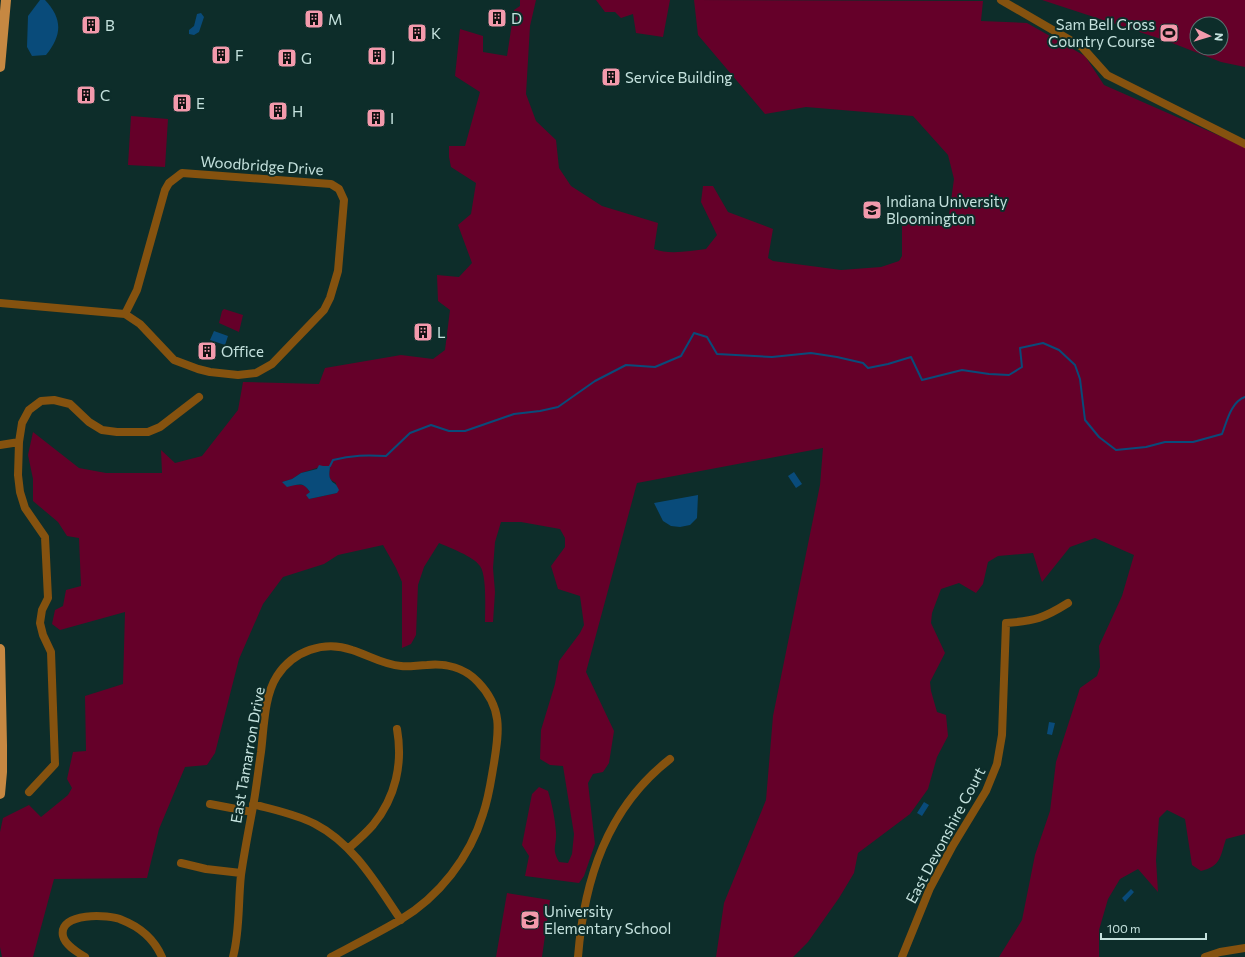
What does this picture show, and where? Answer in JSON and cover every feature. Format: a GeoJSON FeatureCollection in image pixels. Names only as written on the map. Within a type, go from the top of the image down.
{"type":"FeatureCollection","features":[{"type":"Feature","properties":{"kind":"main road"},"geometry":{"type":"LineString","coordinates":[[0,67],[6,0]]}},
{"type":"Feature","properties":{"kind":"main road"},"geometry":{"type":"LineString","coordinates":[[0,649],[2,739],[0,794]]}},
{"type":"Feature","properties":{"kind":"street"},"geometry":{"type":"LineString","coordinates":[[1001,0],[1082,47],[1107,75],[1245,144]]}},
{"type":"Feature","properties":{"kind":"street","name":"Woodbridge Drive"},"geometry":{"type":"LineString","coordinates":[[0,303],[125,314],[140,324],[174,360],[204,370],[230,375],[250,374],[262,370],[272,364],[324,310],[330,298],[338,271],[344,207],[344,200],[339,189],[331,184],[182,173],[169,183],[165,190],[137,290],[125,314]]}},
{"type":"Feature","properties":{"kind":"street"},"geometry":{"type":"LineString","coordinates":[[29,792],[54,764],[54,748],[51,652],[43,635],[40,623],[42,610],[48,598],[46,537],[25,508],[20,492],[18,475],[19,442],[22,423],[28,410],[41,401],[54,400],[70,404],[89,422],[102,430],[116,432],[148,432],[160,427],[199,397]]}},
{"type":"Feature","properties":{"kind":"street"},"geometry":{"type":"LineString","coordinates":[[0,445],[19,442]]}},
{"type":"Feature","properties":{"kind":"street","name":"East Devonshire Court"},"geometry":{"type":"LineString","coordinates":[[902,957],[930,888],[952,847],[986,791],[997,764],[1002,735],[1006,623],[1042,618],[1068,602]]}},
{"type":"Feature","properties":{"kind":"street","name":"East Tamarron Drive"},"geometry":{"type":"LineString","coordinates":[[233,957],[236,945],[241,873],[253,808],[270,693],[281,670],[298,655],[315,648],[328,646],[355,650],[394,665],[443,665],[459,669],[472,677],[490,697],[495,706],[498,721],[497,740],[490,785],[484,811],[470,846],[451,874],[433,895],[401,920],[331,957]]}},
{"type":"Feature","properties":{"kind":"street"},"geometry":{"type":"LineString","coordinates":[[349,848],[377,820],[385,808],[393,791],[399,760],[397,729]]}},
{"type":"Feature","properties":{"kind":"street"},"geometry":{"type":"LineString","coordinates":[[578,957],[586,895],[601,851],[610,832],[633,795],[650,776],[670,759]]}},
{"type":"Feature","properties":{"kind":"street"},"geometry":{"type":"LineString","coordinates":[[210,804],[253,808],[292,815],[315,824],[349,848],[373,878],[401,920]]}},
{"type":"Feature","properties":{"kind":"street"},"geometry":{"type":"LineString","coordinates":[[181,863],[206,869],[241,873]]}},
{"type":"Feature","properties":{"kind":"street"},"geometry":{"type":"LineString","coordinates":[[85,957],[73,949],[64,939],[64,926],[67,923],[78,919],[100,915],[122,920],[139,929],[152,940],[162,957]]}},
{"type":"Feature","properties":{"kind":"street"},"geometry":{"type":"LineString","coordinates":[[1205,957],[1220,952],[1245,948]]}},
{"type":"Feature","properties":{"kind":"shaded area"},"geometry":{"type":"Polygon","coordinates":[[[520,0],[536,0],[530,26],[526,94],[536,121],[556,140],[559,168],[571,186],[602,206],[658,223],[654,249],[660,251],[680,252],[706,249],[717,235],[701,202],[703,186],[713,186],[728,212],[773,229],[768,258],[773,261],[841,270],[881,267],[899,261],[902,256],[902,219],[908,217],[939,221],[949,215],[954,179],[948,155],[913,116],[806,107],[765,114],[698,35],[694,0],[983,1],[981,21],[1027,23],[1085,56],[1104,85],[1245,147],[1245,834],[1226,839],[1219,860],[1208,869],[1201,871],[1192,865],[1185,819],[1167,810],[1159,818],[1156,860],[1158,892],[1138,869],[1120,879],[1108,899],[1099,930],[1099,957],[999,957],[1022,920],[1035,855],[1050,811],[1056,762],[1080,688],[1097,676],[1100,667],[1099,646],[1122,596],[1134,555],[1095,538],[1070,547],[1042,582],[1033,553],[998,556],[988,562],[983,584],[976,593],[959,583],[941,589],[932,613],[931,623],[945,653],[930,682],[937,712],[946,715],[948,736],[937,757],[928,789],[910,814],[858,853],[854,873],[839,898],[808,942],[793,957],[716,957],[724,903],[766,800],[773,716],[820,485],[823,448],[637,483],[586,672],[614,731],[609,763],[603,772],[593,774],[588,783],[595,844],[584,876],[579,883],[525,876],[529,856],[522,845],[532,794],[539,787],[548,791],[551,801],[556,832],[555,853],[559,862],[568,863],[572,854],[574,834],[563,766],[550,765],[540,759],[541,730],[555,684],[559,661],[580,633],[584,625],[580,596],[558,589],[551,566],[565,547],[565,538],[560,529],[521,522],[501,522],[495,542],[493,568],[495,592],[493,622],[485,622],[485,585],[480,566],[477,562],[467,556],[439,543],[424,567],[418,585],[416,635],[411,644],[402,648],[402,582],[383,545],[338,555],[324,564],[283,577],[263,604],[239,659],[215,753],[207,765],[185,767],[159,829],[147,878],[54,879],[33,957],[2,957],[0,947],[0,832],[3,818],[29,805],[41,817],[68,795],[72,788],[67,779],[73,752],[86,751],[85,696],[123,684],[125,612],[60,630],[52,624],[55,610],[63,606],[66,590],[81,586],[79,538],[67,536],[58,522],[33,501],[33,479],[28,455],[33,432],[79,468],[106,473],[162,473],[161,450],[175,463],[202,456],[238,410],[243,382],[319,384],[325,368],[401,355],[433,359],[445,350],[450,310],[438,301],[437,275],[459,277],[472,263],[458,225],[471,214],[476,183],[451,167],[449,157],[449,146],[465,146],[480,92],[455,76],[460,29],[483,36],[483,52],[507,56],[514,10],[520,6],[520,0]],[[323,466],[301,473],[292,479],[282,482],[304,486],[310,492],[309,499],[337,493],[336,483],[331,480],[329,476],[330,466],[323,466]]]}},
{"type":"Feature","properties":{"kind":"shaded area"},"geometry":{"type":"Polygon","coordinates":[[[596,0],[670,0],[663,37],[636,33],[633,14],[621,18],[615,12],[605,12],[596,0]]]}},
{"type":"Feature","properties":{"kind":"shaded area","name":"Sam Bell Cross Country Course"},"geometry":{"type":"Polygon","coordinates":[[[1042,0],[1245,0],[1245,67],[1221,62],[1206,56],[1229,56],[1229,16],[1189,16],[1189,50],[1042,0]]]}},
{"type":"Feature","properties":{"kind":"shaded area"},"geometry":{"type":"Polygon","coordinates":[[[131,116],[168,119],[165,167],[128,165],[131,116]]]}},
{"type":"Feature","properties":{"kind":"shaded area"},"geometry":{"type":"Polygon","coordinates":[[[224,309],[243,315],[239,332],[219,323],[222,311],[224,309]]]}},
{"type":"Feature","properties":{"kind":"shaded area"},"geometry":{"type":"Polygon","coordinates":[[[507,893],[550,900],[542,957],[496,957],[507,893]]]}},
{"type":"Feature","properties":{"kind":"water"},"geometry":{"type":"Polygon","coordinates":[[[40,0],[45,0],[55,14],[58,27],[57,34],[55,41],[46,55],[32,56],[27,47],[28,16],[40,0]]]}},
{"type":"Feature","properties":{"kind":"water"},"geometry":{"type":"Polygon","coordinates":[[[201,13],[204,17],[199,32],[194,35],[189,34],[189,30],[194,26],[197,14],[201,13]]]}},
{"type":"Feature","properties":{"kind":"water"},"geometry":{"type":"Polygon","coordinates":[[[214,331],[228,336],[225,345],[210,340],[214,331]]]}},
{"type":"Feature","properties":{"kind":"water"},"geometry":{"type":"Polygon","coordinates":[[[319,465],[330,466],[330,478],[339,490],[337,493],[309,499],[306,495],[310,492],[305,486],[300,485],[287,487],[282,482],[292,479],[301,473],[317,469],[319,465]]]}},
{"type":"Feature","properties":{"kind":"water"},"geometry":{"type":"Polygon","coordinates":[[[794,472],[802,484],[796,488],[788,476],[794,472]]]}},
{"type":"Feature","properties":{"kind":"water"},"geometry":{"type":"Polygon","coordinates":[[[698,495],[697,518],[690,525],[680,527],[671,526],[663,521],[654,503],[698,495]]]}},
{"type":"Feature","properties":{"kind":"water"},"geometry":{"type":"Polygon","coordinates":[[[1049,722],[1055,723],[1052,735],[1047,734],[1049,722]]]}},
{"type":"Feature","properties":{"kind":"water"},"geometry":{"type":"Polygon","coordinates":[[[924,802],[929,805],[922,816],[917,813],[924,802]]]}},
{"type":"Feature","properties":{"kind":"water"},"geometry":{"type":"Polygon","coordinates":[[[1131,889],[1134,892],[1125,902],[1122,898],[1131,889]]]}},
{"type":"Feature","properties":{"kind":"waterway"},"geometry":{"type":"LineString","coordinates":[[330,466],[333,460],[347,457],[386,456],[410,433],[431,425],[449,431],[465,431],[514,414],[558,407],[595,381],[626,365],[655,367],[681,356],[694,333],[707,337],[717,354],[772,357],[811,353],[863,363],[868,368],[911,357],[922,380],[962,370],[1009,375],[1022,367],[1020,348],[1043,343],[1059,350],[1075,365],[1080,379],[1085,420],[1099,437],[1116,450],[1146,447],[1165,442],[1193,442],[1222,434],[1233,407],[1240,399],[1245,397]]}},
{"type":"Feature","properties":{"kind":"place","name":"D"},"geometry":{"type":"Point","coordinates":[497,18]}},
{"type":"Feature","properties":{"kind":"place","name":"M"},"geometry":{"type":"Point","coordinates":[314,19]}},
{"type":"Feature","properties":{"kind":"place","name":"B"},"geometry":{"type":"Point","coordinates":[91,25]}},
{"type":"Feature","properties":{"kind":"place","name":"K"},"geometry":{"type":"Point","coordinates":[417,33]}},
{"type":"Feature","properties":{"kind":"place","name":"Sam Bell Cross Country Course"},"geometry":{"type":"Point","coordinates":[1169,33]}},
{"type":"Feature","properties":{"kind":"place","name":"F"},"geometry":{"type":"Point","coordinates":[221,55]}},
{"type":"Feature","properties":{"kind":"place","name":"J"},"geometry":{"type":"Point","coordinates":[377,56]}},
{"type":"Feature","properties":{"kind":"place","name":"G"},"geometry":{"type":"Point","coordinates":[287,58]}},
{"type":"Feature","properties":{"kind":"place","name":"Service Building"},"geometry":{"type":"Point","coordinates":[611,77]}},
{"type":"Feature","properties":{"kind":"place","name":"C"},"geometry":{"type":"Point","coordinates":[86,95]}},
{"type":"Feature","properties":{"kind":"place","name":"E"},"geometry":{"type":"Point","coordinates":[182,103]}},
{"type":"Feature","properties":{"kind":"place","name":"H"},"geometry":{"type":"Point","coordinates":[278,111]}},
{"type":"Feature","properties":{"kind":"place","name":"I"},"geometry":{"type":"Point","coordinates":[376,118]}},
{"type":"Feature","properties":{"kind":"place","name":"Indiana University Bloomington"},"geometry":{"type":"Point","coordinates":[872,210]}},
{"type":"Feature","properties":{"kind":"place","name":"L"},"geometry":{"type":"Point","coordinates":[423,332]}},
{"type":"Feature","properties":{"kind":"place","name":"Office"},"geometry":{"type":"Point","coordinates":[207,351]}},
{"type":"Feature","properties":{"kind":"place","name":"University Elementary School"},"geometry":{"type":"Point","coordinates":[530,920]}}]}
